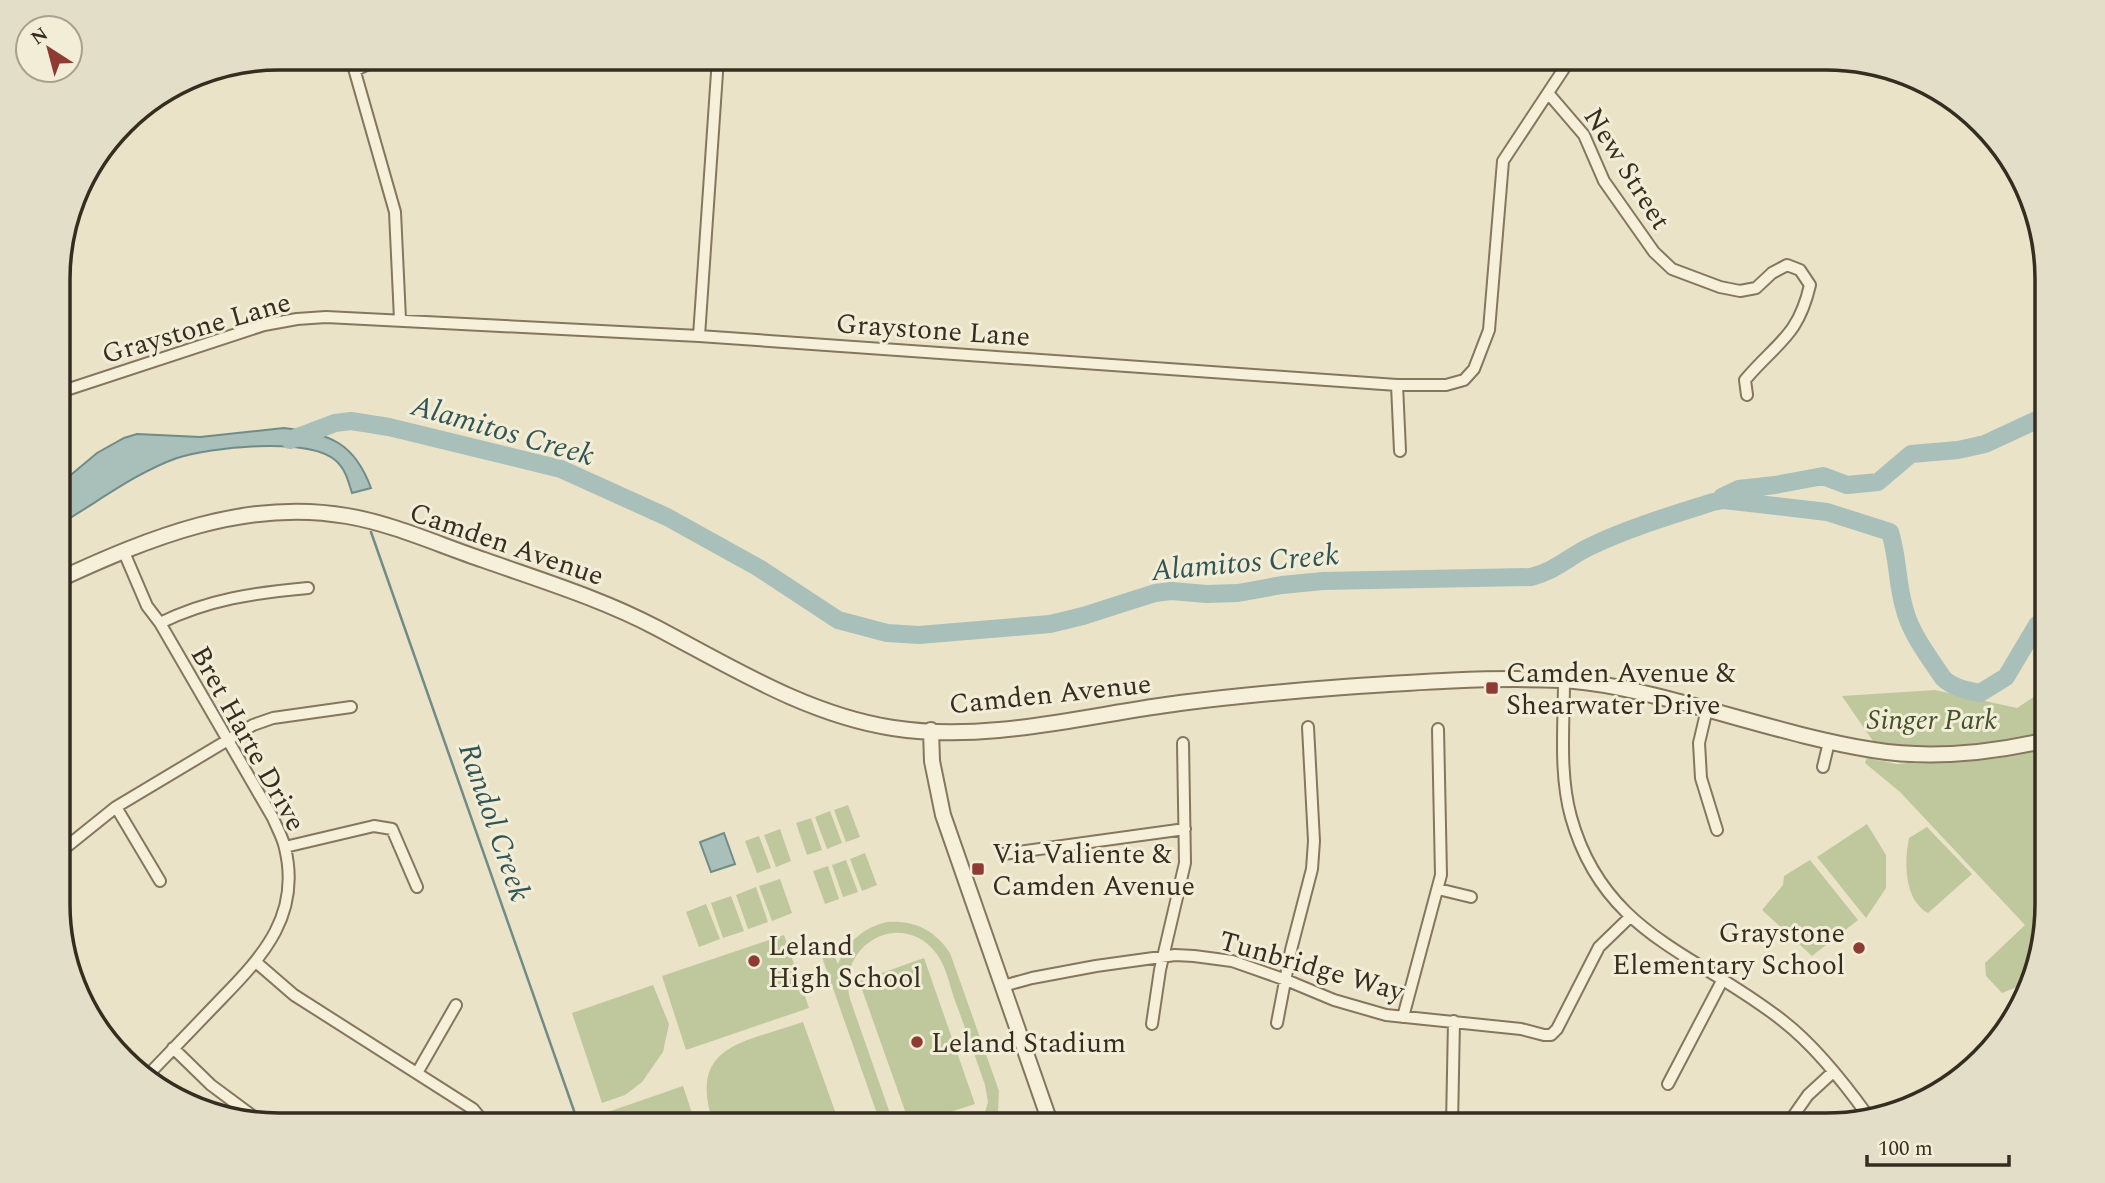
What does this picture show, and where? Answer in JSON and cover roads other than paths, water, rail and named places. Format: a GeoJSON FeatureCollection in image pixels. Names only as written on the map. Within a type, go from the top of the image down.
{"type":"FeatureCollection","features":[{"type":"Feature","properties":{"kind":"street"},"geometry":{"type":"LineString","coordinates":[[356,70],[395,212],[400,319]]}},
{"type":"Feature","properties":{"kind":"street"},"geometry":{"type":"LineString","coordinates":[[699,336],[717,70]]}},
{"type":"Feature","properties":{"kind":"street","name":"Graystone Lane"},"geometry":{"type":"LineString","coordinates":[[70,389],[264,325],[326,317],[699,336],[1397,385],[1446,385],[1464,380],[1477,363],[1489,330],[1503,160],[1563,70]]}},
{"type":"Feature","properties":{"kind":"street","name":"New Street"},"geometry":{"type":"LineString","coordinates":[[1548,93],[1584,135],[1604,181],[1654,252],[1672,269],[1720,287],[1740,291],[1756,288],[1787,265],[1800,270],[1810,285],[1797,325],[1745,380],[1747,395]]}},
{"type":"Feature","properties":{"kind":"street"},"geometry":{"type":"LineString","coordinates":[[1397,385],[1400,451]]}},
{"type":"Feature","properties":{"kind":"street","name":"Camden Avenue"},"geometry":{"type":"LineString","coordinates":[[70,574],[123,550],[178,531],[240,516],[314,511],[349,516],[386,526],[620,609],[750,678],[817,706],[877,725],[904,729],[1006,729],[1179,703],[1304,689],[1434,680],[1564,680],[1622,687],[1829,741],[1879,751],[1924,753],[2008,748],[2035,742]]}},
{"type":"Feature","properties":{"kind":"street","name":"Bret Harte Drive"},"geometry":{"type":"LineString","coordinates":[[123,550],[147,606],[160,623],[273,818],[285,846],[289,878],[285,911],[274,937],[257,963],[153,1070]]}},
{"type":"Feature","properties":{"kind":"street"},"geometry":{"type":"LineString","coordinates":[[160,623],[190,609],[256,592],[307,588]]}},
{"type":"Feature","properties":{"kind":"street"},"geometry":{"type":"LineString","coordinates":[[1564,680],[1565,784],[1571,816],[1591,867],[1605,888],[1630,917],[1660,941],[1723,979],[1786,1022],[1864,1110]]}},
{"type":"Feature","properties":{"kind":"street"},"geometry":{"type":"LineString","coordinates":[[70,844],[116,807],[253,725],[273,718],[352,707]]}},
{"type":"Feature","properties":{"kind":"street"},"geometry":{"type":"LineString","coordinates":[[1707,709],[1699,743],[1701,778],[1717,830]]}},
{"type":"Feature","properties":{"kind":"street"},"geometry":{"type":"LineString","coordinates":[[1277,1023],[1291,950],[1312,869],[1314,841],[1308,727]]}},
{"type":"Feature","properties":{"kind":"street"},"geometry":{"type":"LineString","coordinates":[[1403,1017],[1441,875],[1437,729]]}},
{"type":"Feature","properties":{"kind":"street"},"geometry":{"type":"LineString","coordinates":[[930,730],[932,761],[943,815],[1047,1113]]}},
{"type":"Feature","properties":{"kind":"street"},"geometry":{"type":"LineString","coordinates":[[1823,766],[1829,741]]}},
{"type":"Feature","properties":{"kind":"street"},"geometry":{"type":"LineString","coordinates":[[1152,1024],[1163,957],[1185,863],[1183,743]]}},
{"type":"Feature","properties":{"kind":"street"},"geometry":{"type":"LineString","coordinates":[[116,807],[160,881]]}},
{"type":"Feature","properties":{"kind":"street"},"geometry":{"type":"LineString","coordinates":[[285,846],[374,826],[392,829],[417,887]]}},
{"type":"Feature","properties":{"kind":"street"},"geometry":{"type":"LineString","coordinates":[[1003,854],[1185,829]]}},
{"type":"Feature","properties":{"kind":"street"},"geometry":{"type":"LineString","coordinates":[[1437,890],[1471,897]]}},
{"type":"Feature","properties":{"kind":"street","name":"Tunbridge Way"},"geometry":{"type":"LineString","coordinates":[[1003,986],[1096,966],[1163,957],[1194,956],[1232,961],[1363,1009],[1403,1017],[1521,1029],[1552,1035],[1599,947],[1630,917]]}},
{"type":"Feature","properties":{"kind":"street"},"geometry":{"type":"LineString","coordinates":[[257,963],[294,995],[476,1113]]}},
{"type":"Feature","properties":{"kind":"street"},"geometry":{"type":"LineString","coordinates":[[1668,1084],[1723,979]]}},
{"type":"Feature","properties":{"kind":"street"},"geometry":{"type":"LineString","coordinates":[[417,1073],[456,1004]]}},
{"type":"Feature","properties":{"kind":"street"},"geometry":{"type":"LineString","coordinates":[[1452,1113],[1454,1021]]}},
{"type":"Feature","properties":{"kind":"street"},"geometry":{"type":"LineString","coordinates":[[173,1048],[211,1086],[244,1110]]}},
{"type":"Feature","properties":{"kind":"street"},"geometry":{"type":"LineString","coordinates":[[1795,1113],[1808,1095],[1833,1072]]}},
{"type":"Feature","properties":{"kind":"water"},"geometry":{"type":"Polygon","coordinates":[[[284,428],[315,433],[348,450],[357,460],[371,488],[352,493],[346,475],[335,460],[303,448],[258,446],[212,450],[161,464],[70,518],[70,476],[97,453],[137,434],[200,437],[284,428]]]}},
{"type":"Feature","properties":{"kind":"water"},"geometry":{"type":"Polygon","coordinates":[[[724,833],[735,864],[711,872],[700,842],[724,833]]]}},
{"type":"Feature","properties":{"kind":"waterway","name":"Alamitos Creek"},"geometry":{"type":"LineString","coordinates":[[290,440],[335,423],[351,421],[389,427],[561,469],[667,517],[759,568],[838,620],[887,633],[919,635],[1050,624],[1155,593],[1171,591],[1238,593],[1323,581],[1531,577],[1619,534],[1724,500],[1827,512],[1890,532],[1902,598],[1911,626],[1943,678],[1960,688],[1980,693],[2006,677],[2035,628]]}},
{"type":"Feature","properties":{"kind":"waterway"},"geometry":{"type":"LineString","coordinates":[[1722,497],[1739,489],[1823,476],[1847,485],[1878,482],[1911,454],[1958,450],[1985,444],[2035,421]]}},
{"type":"Feature","properties":{"kind":"waterway","name":"Randol Creek"},"geometry":{"type":"LineString","coordinates":[[371,532],[575,1113]]}},
{"type":"Feature","properties":{"kind":"place","name":"Camden Avenue & Shearwater Drive"},"geometry":{"type":"Point","coordinates":[1492,688]}},
{"type":"Feature","properties":{"kind":"place","name":"Via Valiente & Camden Avenue"},"geometry":{"type":"Point","coordinates":[978,869]}},
{"type":"Feature","properties":{"kind":"place","name":"Graystone Elementary School"},"geometry":{"type":"Point","coordinates":[1859,948]}},
{"type":"Feature","properties":{"kind":"place","name":"Leland High School"},"geometry":{"type":"Point","coordinates":[754,961]}},
{"type":"Feature","properties":{"kind":"place","name":"Leland Stadium"},"geometry":{"type":"Point","coordinates":[917,1042]}},
{"type":"Feature","properties":{"kind":"park label","name":"Singer Park"},"geometry":{"type":"Point","coordinates":[1932,719]}}]}
